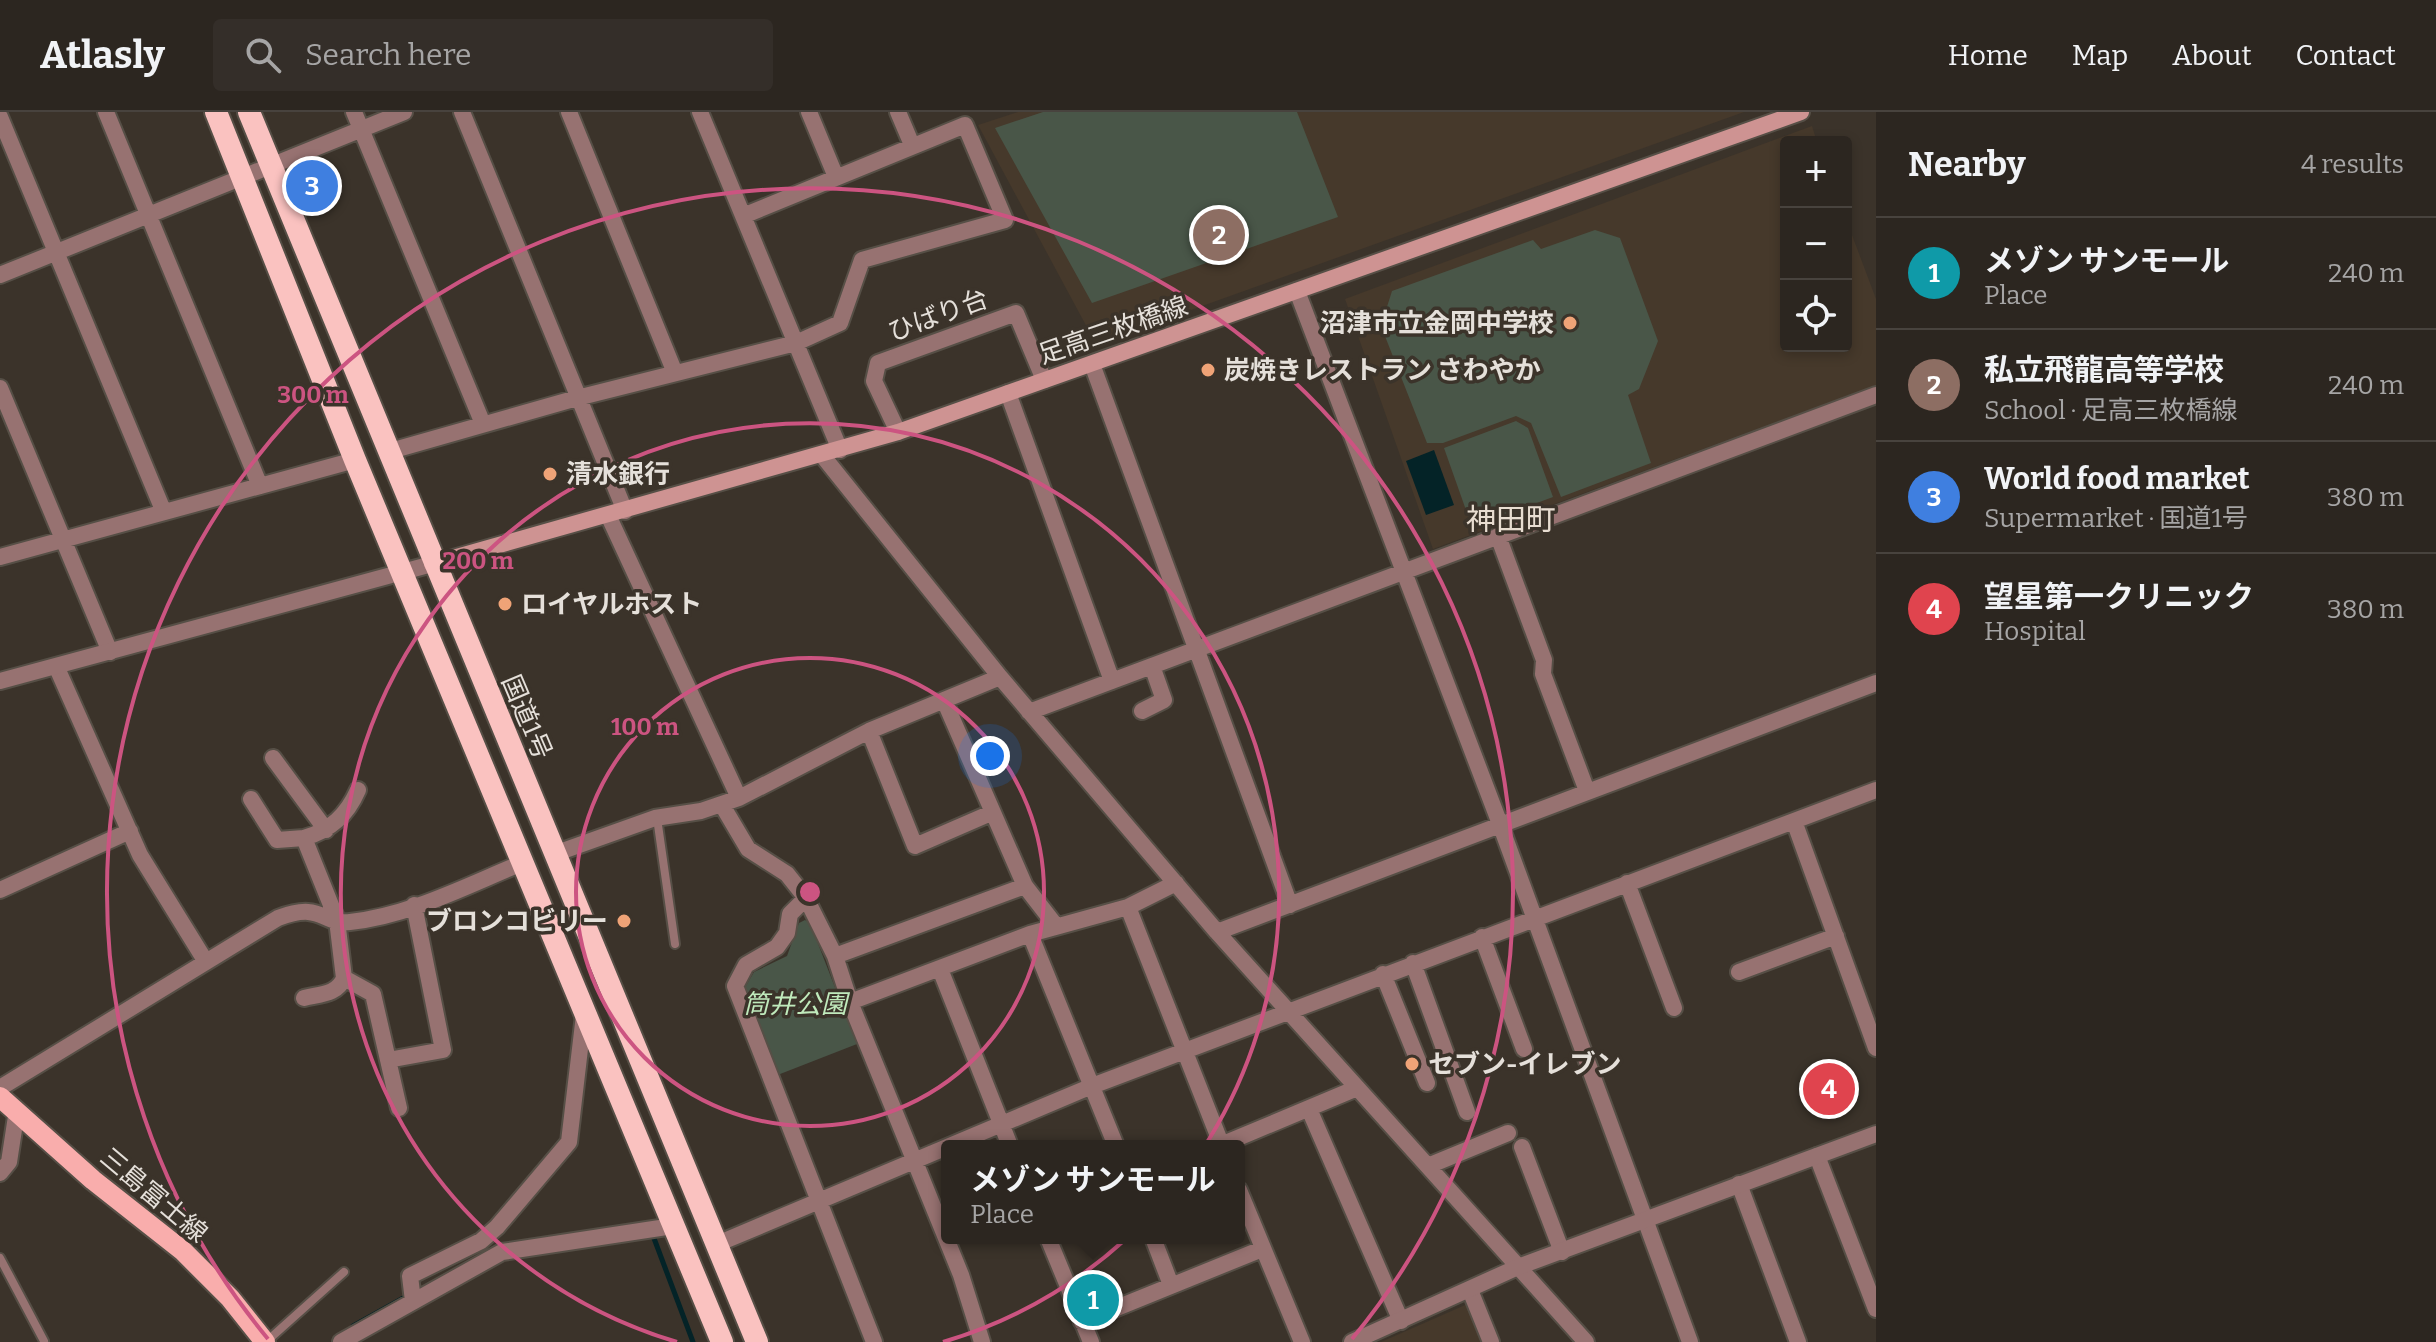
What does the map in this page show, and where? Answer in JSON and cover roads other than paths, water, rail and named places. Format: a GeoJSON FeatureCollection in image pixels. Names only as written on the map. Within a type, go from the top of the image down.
{"type":"FeatureCollection","features":[{"type":"Feature","properties":{"kind":"highway"},"geometry":{"type":"LineString","coordinates":[[216,112],[355,460],[722,1342]]}},
{"type":"Feature","properties":{"kind":"highway","name":"国道1号"},"geometry":{"type":"LineString","coordinates":[[249,112],[432,564],[757,1342]]}},
{"type":"Feature","properties":{"kind":"main road","name":"足高三枚橋線"},"geometry":{"type":"LineString","coordinates":[[432,564],[898,432],[1798,112]]}},
{"type":"Feature","properties":{"kind":"main road","name":"三島富士線"},"geometry":{"type":"LineString","coordinates":[[0,1097],[93,1180],[183,1251],[230,1298],[266,1342]]}},
{"type":"Feature","properties":{"kind":"street"},"geometry":{"type":"LineString","coordinates":[[106,112],[260,486]]}},
{"type":"Feature","properties":{"kind":"street"},"geometry":{"type":"LineString","coordinates":[[354,112],[483,424]]}},
{"type":"Feature","properties":{"kind":"street"},"geometry":{"type":"LineString","coordinates":[[0,275],[404,112]]}},
{"type":"Feature","properties":{"kind":"street"},"geometry":{"type":"LineString","coordinates":[[462,112],[577,398],[616,513],[739,798]]}},
{"type":"Feature","properties":{"kind":"street"},"geometry":{"type":"LineString","coordinates":[[569,112],[675,373]]}},
{"type":"Feature","properties":{"kind":"street"},"geometry":{"type":"LineString","coordinates":[[700,112],[840,450]]}},
{"type":"Feature","properties":{"kind":"street"},"geometry":{"type":"LineString","coordinates":[[809,112],[836,177]]}},
{"type":"Feature","properties":{"kind":"street"},"geometry":{"type":"LineString","coordinates":[[898,112],[912,145]]}},
{"type":"Feature","properties":{"kind":"street"},"geometry":{"type":"LineString","coordinates":[[0,117],[163,510]]}},
{"type":"Feature","properties":{"kind":"street"},"geometry":{"type":"LineString","coordinates":[[387,452],[577,398],[796,343],[840,323],[862,260],[1005,220],[965,125],[743,216]]}},
{"type":"Feature","properties":{"kind":"street"},"geometry":{"type":"LineString","coordinates":[[1297,291],[1500,824],[1690,1342]]}},
{"type":"Feature","properties":{"kind":"street","name":"ひばり台"},"geometry":{"type":"LineString","coordinates":[[898,432],[874,381],[878,363],[1016,313],[1044,380]]}},
{"type":"Feature","properties":{"kind":"street"},"geometry":{"type":"LineString","coordinates":[[1092,364],[1290,905]]}},
{"type":"Feature","properties":{"kind":"street"},"geometry":{"type":"LineString","coordinates":[[0,388],[110,652]]}},
{"type":"Feature","properties":{"kind":"street"},"geometry":{"type":"LineString","coordinates":[[1008,393],[1112,681]]}},
{"type":"Feature","properties":{"kind":"street"},"geometry":{"type":"LineString","coordinates":[[1029,712],[1876,395]]}},
{"type":"Feature","properties":{"kind":"street"},"geometry":{"type":"LineString","coordinates":[[822,455],[1000,677],[1217,932],[1586,1342]]}},
{"type":"Feature","properties":{"kind":"street"},"geometry":{"type":"LineString","coordinates":[[0,557],[355,460]]}},
{"type":"Feature","properties":{"kind":"street"},"geometry":{"type":"LineString","coordinates":[[1498,536],[1544,660],[1543,674],[1587,791]]}},
{"type":"Feature","properties":{"kind":"street"},"geometry":{"type":"LineString","coordinates":[[0,681],[432,564]]}},
{"type":"Feature","properties":{"kind":"street"},"geometry":{"type":"LineString","coordinates":[[1142,711],[1164,700],[1152,666]]}},
{"type":"Feature","properties":{"kind":"street"},"geometry":{"type":"LineString","coordinates":[[57,668],[160,891],[206,962]]}},
{"type":"Feature","properties":{"kind":"street"},"geometry":{"type":"LineString","coordinates":[[554,854],[657,818],[722,805],[869,731],[1000,677]]}},
{"type":"Feature","properties":{"kind":"street"},"geometry":{"type":"LineString","coordinates":[[1217,932],[1876,683]]}},
{"type":"Feature","properties":{"kind":"street"},"geometry":{"type":"LineString","coordinates":[[944,700],[1025,886],[1056,926]]}},
{"type":"Feature","properties":{"kind":"street"},"geometry":{"type":"LineString","coordinates":[[869,731],[915,846],[991,813]]}},
{"type":"Feature","properties":{"kind":"street"},"geometry":{"type":"LineString","coordinates":[[273,758],[326,830]]}},
{"type":"Feature","properties":{"kind":"street"},"geometry":{"type":"LineString","coordinates":[[251,799],[277,840],[304,838],[326,830],[350,809],[358,790]]}},
{"type":"Feature","properties":{"kind":"street"},"geometry":{"type":"LineString","coordinates":[[963,1140],[1092,1086],[1383,974],[1876,790]]}},
{"type":"Feature","properties":{"kind":"street"},"geometry":{"type":"LineString","coordinates":[[722,805],[748,849],[787,874],[806,898],[835,956],[850,1002],[941,1227]]}},
{"type":"Feature","properties":{"kind":"street"},"geometry":{"type":"LineString","coordinates":[[1794,821],[1876,1048]]}},
{"type":"Feature","properties":{"kind":"street"},"geometry":{"type":"LineString","coordinates":[[0,890],[130,831]]}},
{"type":"Feature","properties":{"kind":"street"},"geometry":{"type":"LineString","coordinates":[[304,838],[337,920],[344,978],[337,990],[304,998]]}},
{"type":"Feature","properties":{"kind":"street"},"geometry":{"type":"LineString","coordinates":[[0,1088],[206,962],[296,911],[310,910],[347,923],[414,905],[522,863]]}},
{"type":"Feature","properties":{"kind":"street"},"geometry":{"type":"LineString","coordinates":[[850,1002],[1030,934],[1128,907],[1176,883]]}},
{"type":"Feature","properties":{"kind":"street"},"geometry":{"type":"LineString","coordinates":[[1627,883],[1674,1008]]}},
{"type":"Feature","properties":{"kind":"street"},"geometry":{"type":"LineString","coordinates":[[835,956],[1025,886]]}},
{"type":"Feature","properties":{"kind":"street"},"geometry":{"type":"LineString","coordinates":[[806,898],[790,914],[787,933],[777,947],[746,965],[735,986],[874,1342]]}},
{"type":"Feature","properties":{"kind":"street"},"geometry":{"type":"LineString","coordinates":[[388,1060],[443,1050],[414,905]]}},
{"type":"Feature","properties":{"kind":"street"},"geometry":{"type":"LineString","coordinates":[[1128,907],[1220,1140]]}},
{"type":"Feature","properties":{"kind":"street"},"geometry":{"type":"LineString","coordinates":[[1030,934],[1114,1140]]}},
{"type":"Feature","properties":{"kind":"street"},"geometry":{"type":"LineString","coordinates":[[1739,972],[1836,936]]}},
{"type":"Feature","properties":{"kind":"street"},"geometry":{"type":"LineString","coordinates":[[1482,937],[1524,1049]]}},
{"type":"Feature","properties":{"kind":"street"},"geometry":{"type":"LineString","coordinates":[[1413,963],[1467,1112]]}},
{"type":"Feature","properties":{"kind":"street"},"geometry":{"type":"LineString","coordinates":[[940,969],[1008,1140]]}},
{"type":"Feature","properties":{"kind":"street"},"geometry":{"type":"LineString","coordinates":[[1383,974],[1427,1083]]}},
{"type":"Feature","properties":{"kind":"street"},"geometry":{"type":"LineString","coordinates":[[344,978],[371,991],[399,1108]]}},
{"type":"Feature","properties":{"kind":"street"},"geometry":{"type":"LineString","coordinates":[[413,1301],[410,1276],[481,1241],[569,1142],[585,1011]]}},
{"type":"Feature","properties":{"kind":"street"},"geometry":{"type":"LineString","coordinates":[[1236,1140],[1357,1088]]}},
{"type":"Feature","properties":{"kind":"street"},"geometry":{"type":"LineString","coordinates":[[1309,1109],[1401,1321]]}},
{"type":"Feature","properties":{"kind":"street"},"geometry":{"type":"LineString","coordinates":[[0,1173],[9,1162],[17,1110]]}},
{"type":"Feature","properties":{"kind":"street"},"geometry":{"type":"LineString","coordinates":[[1428,1166],[1508,1133]]}},
{"type":"Feature","properties":{"kind":"street"},"geometry":{"type":"LineString","coordinates":[[1352,1342],[1518,1267],[1876,1134]]}},
{"type":"Feature","properties":{"kind":"street"},"geometry":{"type":"LineString","coordinates":[[1522,1147],[1562,1252]]}},
{"type":"Feature","properties":{"kind":"street"},"geometry":{"type":"LineString","coordinates":[[717,1244],[816,1199],[941,1148]]}},
{"type":"Feature","properties":{"kind":"street"},"geometry":{"type":"LineString","coordinates":[[1817,1156],[1876,1309]]}},
{"type":"Feature","properties":{"kind":"street"},"geometry":{"type":"LineString","coordinates":[[1739,1184],[1798,1342]]}},
{"type":"Feature","properties":{"kind":"street"},"geometry":{"type":"LineString","coordinates":[[1245,1205],[1302,1342]]}},
{"type":"Feature","properties":{"kind":"street"},"geometry":{"type":"LineString","coordinates":[[341,1342],[515,1248],[673,1226]]}},
{"type":"Feature","properties":{"kind":"street"},"geometry":{"type":"LineString","coordinates":[[948,1244],[982,1342]]}},
{"type":"Feature","properties":{"kind":"street"},"geometry":{"type":"LineString","coordinates":[[1050,1244],[1091,1342]]}},
{"type":"Feature","properties":{"kind":"street"},"geometry":{"type":"LineString","coordinates":[[1155,1244],[1171,1285]]}},
{"type":"Feature","properties":{"kind":"street"},"geometry":{"type":"LineString","coordinates":[[1082,1322],[1262,1249]]}},
{"type":"Feature","properties":{"kind":"street"},"geometry":{"type":"LineString","coordinates":[[1470,1290],[1491,1342]]}},
{"type":"Feature","properties":{"kind":"lane"},"geometry":{"type":"LineString","coordinates":[[657,818],[675,944]]}},
{"type":"Feature","properties":{"kind":"lane"},"geometry":{"type":"LineString","coordinates":[[0,1258],[44,1341]]}},
{"type":"Feature","properties":{"kind":"lane"},"geometry":{"type":"LineString","coordinates":[[266,1342],[344,1272]]}},
{"type":"Feature","properties":{"kind":"water"},"geometry":{"type":"Polygon","coordinates":[[[1434,450],[1454,505],[1426,515],[1406,461],[1434,450]]]}},
{"type":"Feature","properties":{"kind":"waterway"},"geometry":{"type":"LineString","coordinates":[[652,1233],[693,1342]]}},
{"type":"Feature","properties":{"kind":"waterway"},"geometry":{"type":"LineString","coordinates":[[353,1326],[407,1296]]}},
{"type":"Feature","properties":{"kind":"place","name":"World food market"},"geometry":{"type":"Point","coordinates":[312,186]}},
{"type":"Feature","properties":{"kind":"place","name":"私立飛龍高等学校"},"geometry":{"type":"Point","coordinates":[1219,235]}},
{"type":"Feature","properties":{"kind":"place","name":"沼津市立金岡中学校"},"geometry":{"type":"Point","coordinates":[1570,323]}},
{"type":"Feature","properties":{"kind":"place","name":"炭焼きレストラン さわやか"},"geometry":{"type":"Point","coordinates":[1208,370]}},
{"type":"Feature","properties":{"kind":"place","name":"清水銀行"},"geometry":{"type":"Point","coordinates":[550,474]}},
{"type":"Feature","properties":{"kind":"place","name":"ロイヤルホスト"},"geometry":{"type":"Point","coordinates":[505,604]}},
{"type":"Feature","properties":{"kind":"place","name":"ブロンコビリー"},"geometry":{"type":"Point","coordinates":[624,921]}},
{"type":"Feature","properties":{"kind":"place","name":"セブン-イレブン"},"geometry":{"type":"Point","coordinates":[1412,1064]}},
{"type":"Feature","properties":{"kind":"place","name":"望星第一クリニック"},"geometry":{"type":"Point","coordinates":[1829,1089]}},
{"type":"Feature","properties":{"kind":"place","name":"メゾン サンモール"},"geometry":{"type":"Point","coordinates":[1093,1300]}},
{"type":"Feature","properties":{"kind":"district","name":"神田町"},"geometry":{"type":"Point","coordinates":[1511,520]}},
{"type":"Feature","properties":{"kind":"park label","name":"筒井公園"},"geometry":{"type":"Point","coordinates":[795,1004]}}]}
